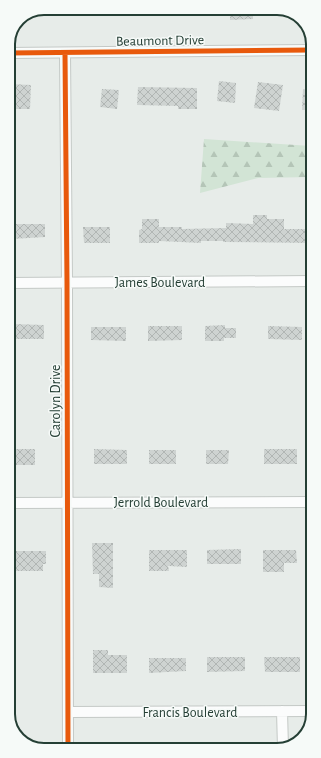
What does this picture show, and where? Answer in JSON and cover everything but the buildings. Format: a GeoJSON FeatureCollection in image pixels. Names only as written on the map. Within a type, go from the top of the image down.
{"type":"FeatureCollection","features":[{"type":"Feature","properties":{"kind":"street","name":"Beaumont Drive"},"geometry":{"type":"LineString","coordinates":[[15,53],[306,50]]}},
{"type":"Feature","properties":{"kind":"street","name":"Carolyn Drive"},"geometry":{"type":"LineString","coordinates":[[65,53],[68,743]]}},
{"type":"Feature","properties":{"kind":"street","name":"James Boulevard"},"geometry":{"type":"LineString","coordinates":[[15,283],[306,282]]}},
{"type":"Feature","properties":{"kind":"street","name":"Jerrold Boulevard"},"geometry":{"type":"LineString","coordinates":[[15,503],[306,502]]}},
{"type":"Feature","properties":{"kind":"street","name":"Francis Boulevard"},"geometry":{"type":"LineString","coordinates":[[68,712],[306,711]]}},
{"type":"Feature","properties":{"kind":"street"},"geometry":{"type":"LineString","coordinates":[[282,712],[283,742]]}},
{"type":"Feature","properties":{"kind":"green space"},"geometry":{"type":"Polygon","coordinates":[[[204,139],[306,146],[306,177],[258,178],[200,193],[204,139]]]}},
{"type":"Feature","properties":{"kind":"cycle path"},"geometry":{"type":"LineString","coordinates":[[15,53],[306,50]]}},
{"type":"Feature","properties":{"kind":"cycle path"},"geometry":{"type":"LineString","coordinates":[[65,53],[68,743]]}}]}
